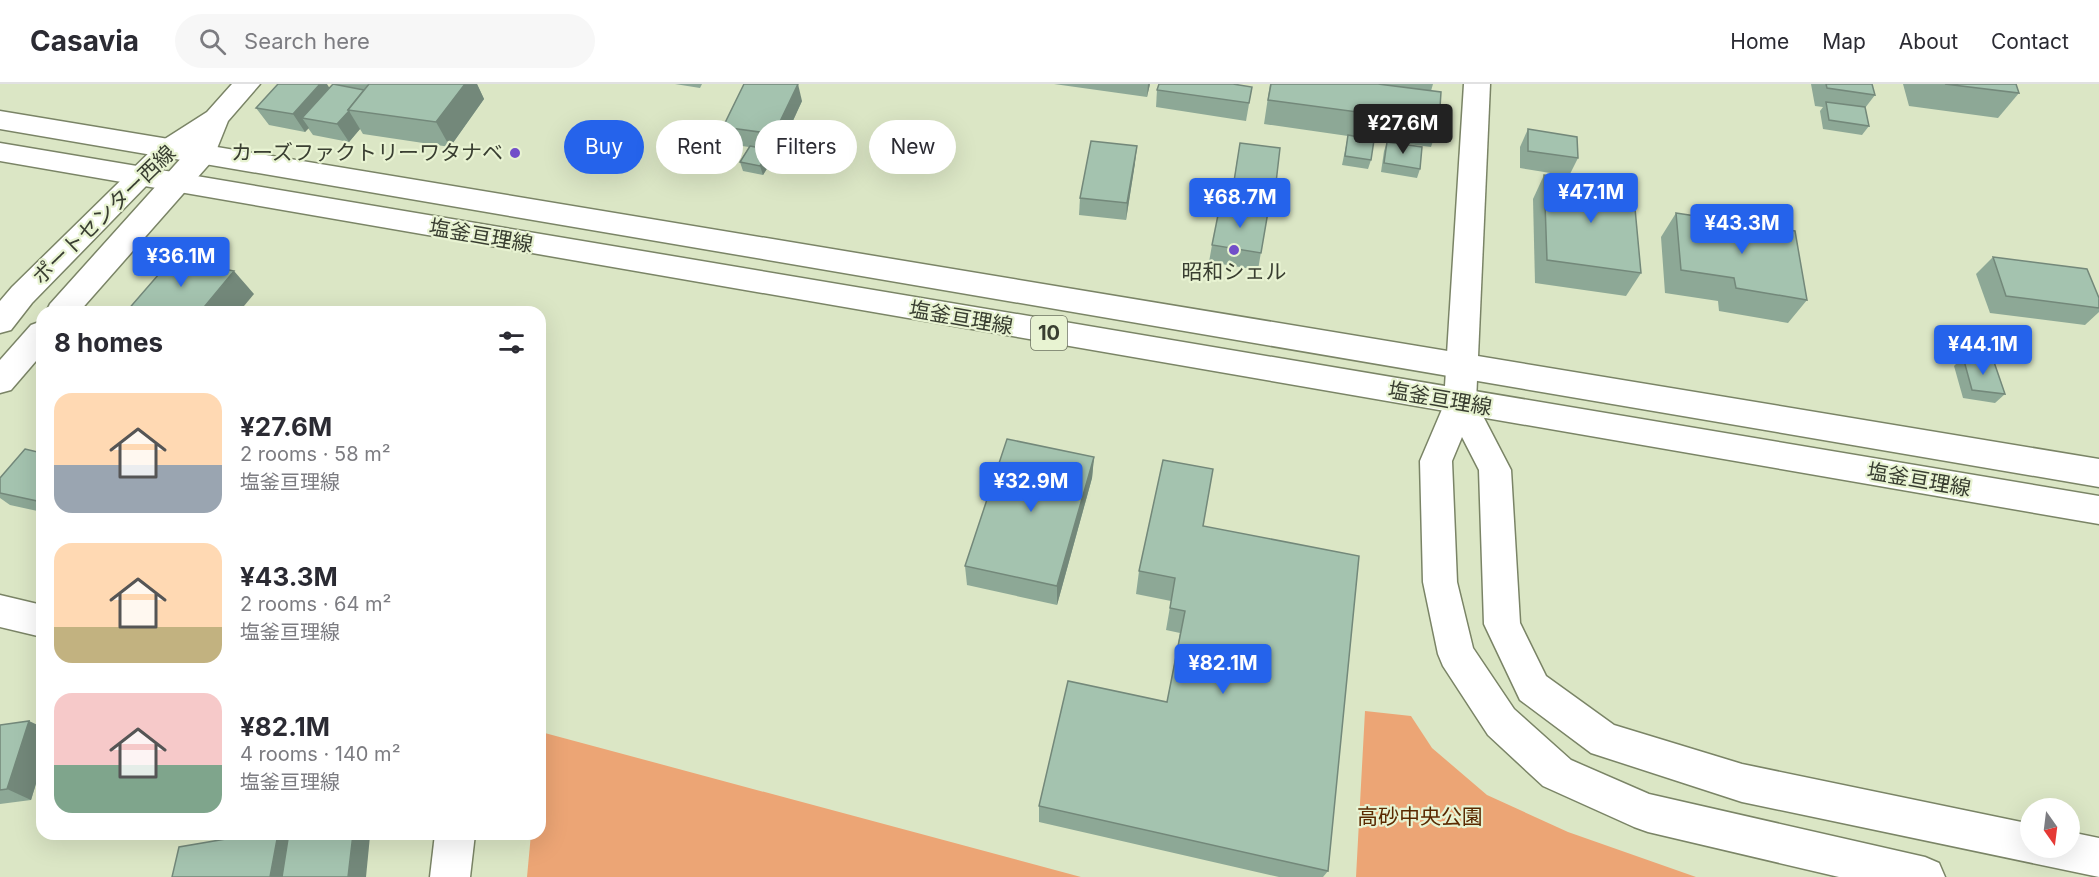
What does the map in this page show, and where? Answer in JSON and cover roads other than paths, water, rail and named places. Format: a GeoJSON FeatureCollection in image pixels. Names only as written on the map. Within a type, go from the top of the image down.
{"type":"FeatureCollection","features":[{"type":"Feature","properties":{"kind":"main road"},"geometry":{"type":"LineString","coordinates":[[66,306],[202,154],[216,118],[247,84]]}},
{"type":"Feature","properties":{"kind":"main road"},"geometry":{"type":"LineString","coordinates":[[1477,84],[1461,385],[1436,461],[1440,582],[1455,654],[1501,722],[1557,773],[1648,813],[1925,877]]}},
{"type":"Feature","properties":{"kind":"main road","name":"ポートセンター西線"},"geometry":{"type":"LineString","coordinates":[[0,322],[22,295],[138,177],[169,148],[216,118]]}},
{"type":"Feature","properties":{"kind":"main road","name":"塩釜亘理線"},"geometry":{"type":"LineString","coordinates":[[0,120],[169,148],[1461,385],[2099,510]]}},
{"type":"Feature","properties":{"kind":"main road","name":"塩釜亘理線"},"geometry":{"type":"LineString","coordinates":[[0,152],[175,183],[1461,385],[2099,473]]}},
{"type":"Feature","properties":{"kind":"main road"},"geometry":{"type":"LineString","coordinates":[[0,381],[36,340]]}},
{"type":"Feature","properties":{"kind":"main road"},"geometry":{"type":"LineString","coordinates":[[1461,385],[1495,470],[1502,624],[1533,688],[1604,740],[1742,783],[2020,842]]}},
{"type":"Feature","properties":{"kind":"main road"},"geometry":{"type":"LineString","coordinates":[[0,611],[36,620]]}},
{"type":"Feature","properties":{"kind":"main road"},"geometry":{"type":"LineString","coordinates":[[450,877],[454,840]]}},
{"type":"Feature","properties":{"kind":"main road"},"geometry":{"type":"LineString","coordinates":[[2080,854],[2099,858]]}},
{"type":"Feature","properties":{"kind":"place","name":"カーズファクトリーワタナベ"},"geometry":{"type":"Point","coordinates":[515,153]}},
{"type":"Feature","properties":{"kind":"place","name":"昭和シェル"},"geometry":{"type":"Point","coordinates":[1234,250]}},
{"type":"Feature","properties":{"kind":"park label","name":"高砂中央公園"},"geometry":{"type":"Point","coordinates":[1420,817]}}]}
